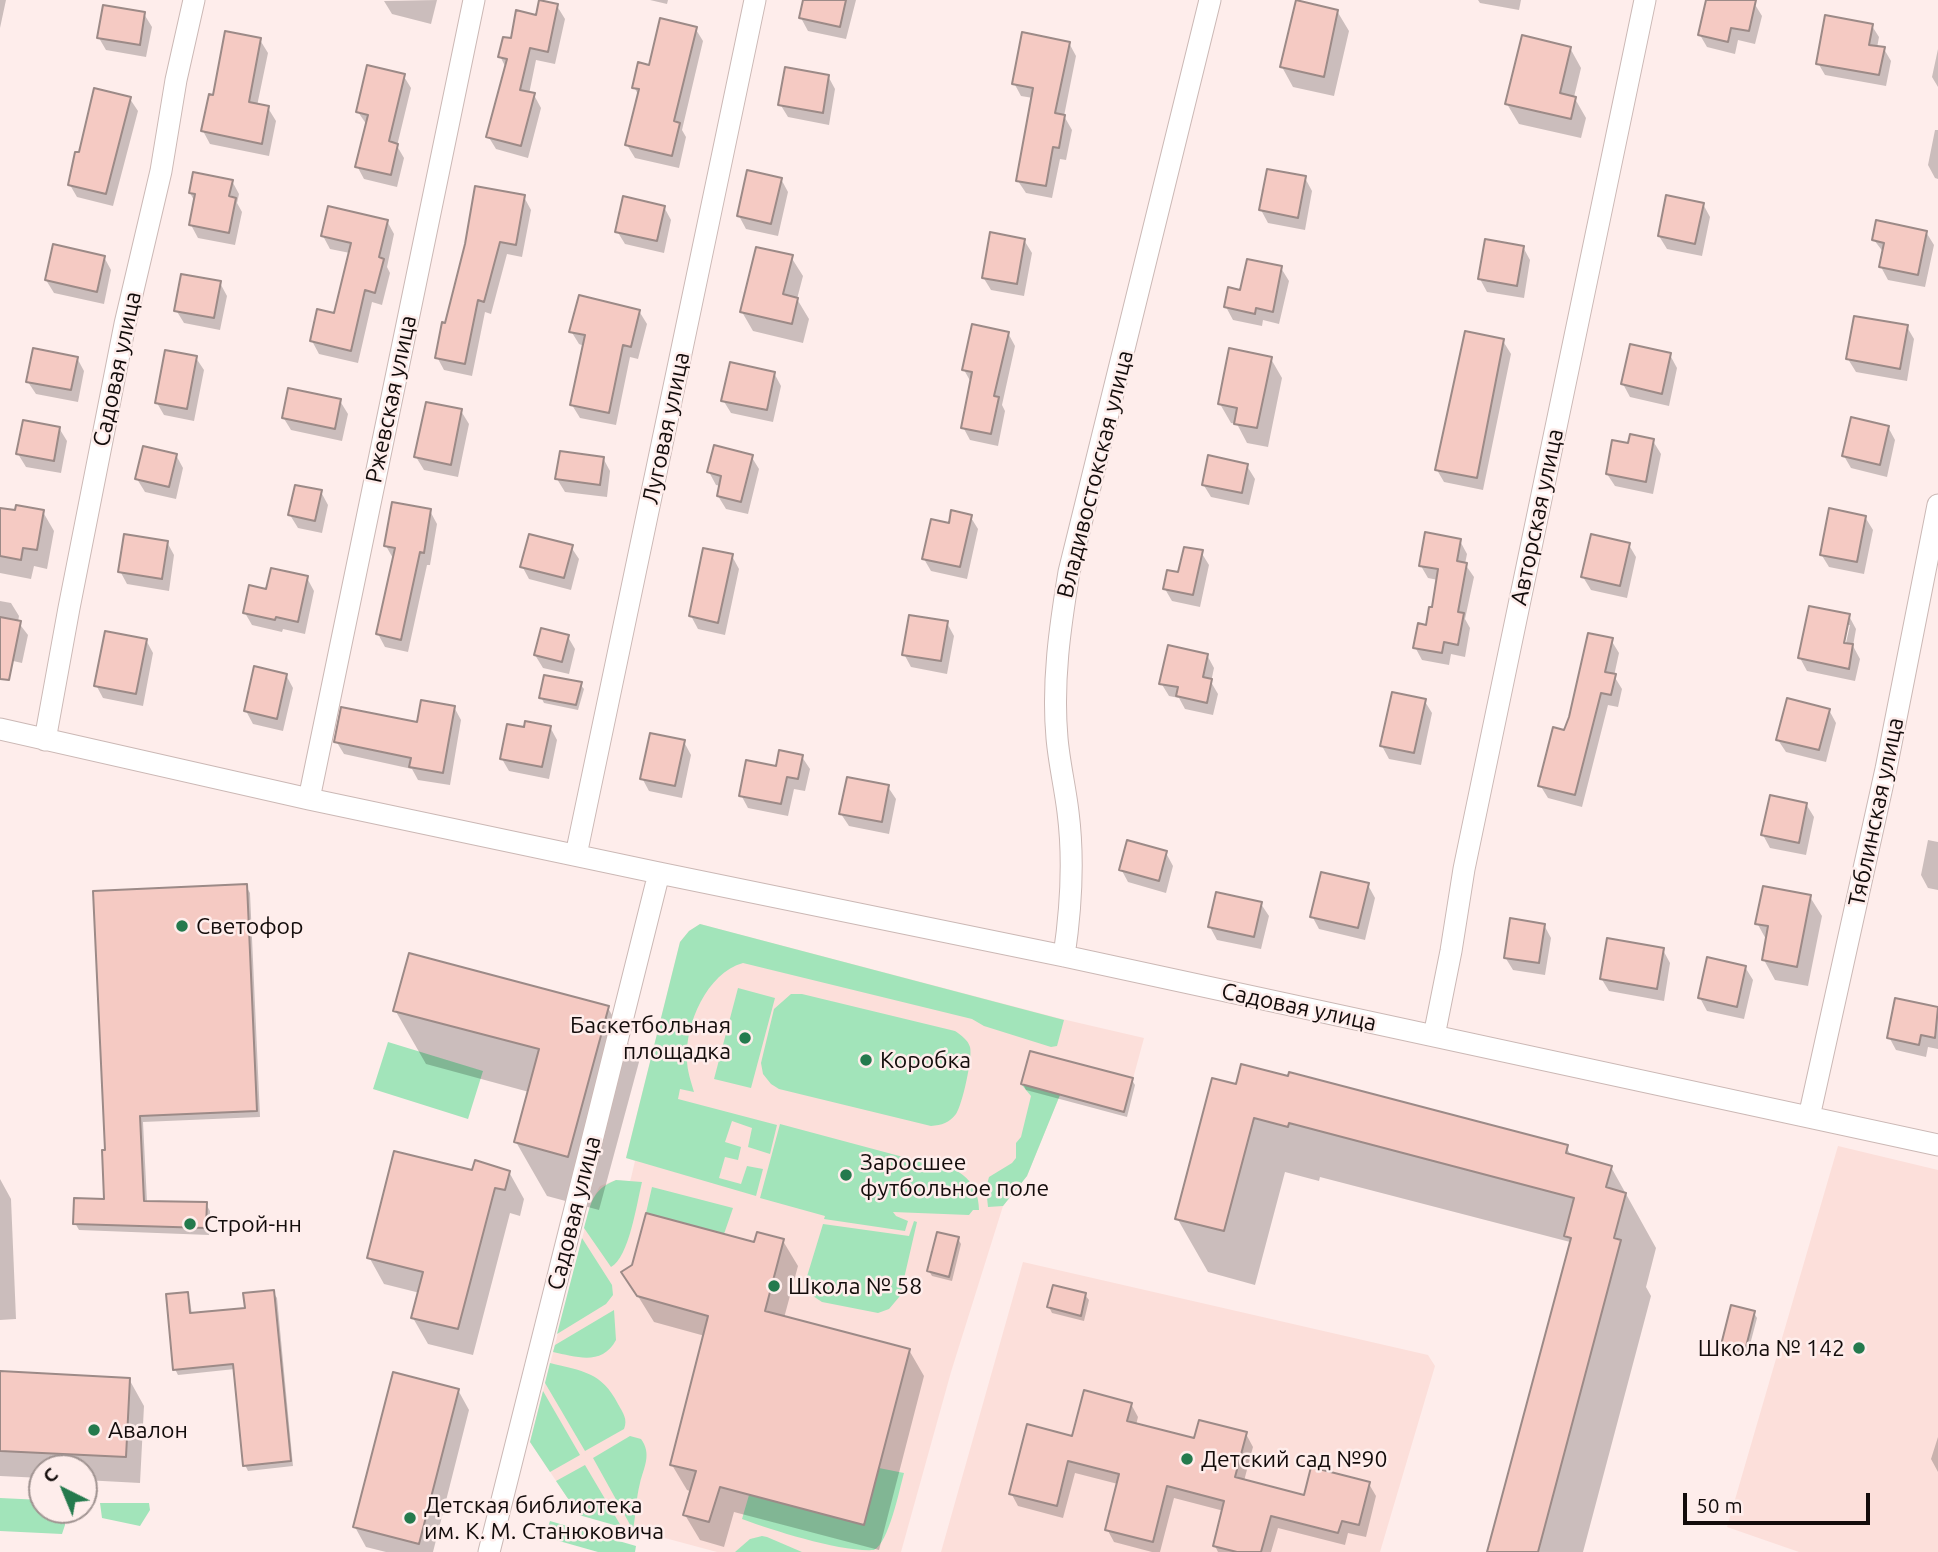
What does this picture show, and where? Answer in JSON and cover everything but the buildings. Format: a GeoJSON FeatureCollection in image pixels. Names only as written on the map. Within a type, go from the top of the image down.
{"type":"FeatureCollection","features":[{"type":"Feature","properties":{"kind":"street","name":"Садовая улица"},"geometry":{"type":"LineString","coordinates":[[46,740],[120,351],[161,171],[176,80],[194,0]]}},
{"type":"Feature","properties":{"kind":"street","name":"Ржевская улица"},"geometry":{"type":"LineString","coordinates":[[309,799],[474,0]]}},
{"type":"Feature","properties":{"kind":"street","name":"Луговая улица"},"geometry":{"type":"LineString","coordinates":[[576,855],[755,0]]}},
{"type":"Feature","properties":{"kind":"street","name":"Владивостокская улица"},"geometry":{"type":"LineString","coordinates":[[1064,956],[1069,920],[1069,814],[1057,738],[1056,680],[1059,633],[1069,572],[1210,0]]}},
{"type":"Feature","properties":{"kind":"street","name":"Авторская улица"},"geometry":{"type":"LineString","coordinates":[[1434,1036],[1464,869],[1645,0]]}},
{"type":"Feature","properties":{"kind":"street","name":"Тяблинская улица"},"geometry":{"type":"LineString","coordinates":[[1809,1117],[1886,769],[1938,505]]}},
{"type":"Feature","properties":{"kind":"street","name":"Садовая улица"},"geometry":{"type":"LineString","coordinates":[[0,729],[309,799],[1064,956],[1938,1144]]}},
{"type":"Feature","properties":{"kind":"street","name":"Садовая улица"},"geometry":{"type":"LineString","coordinates":[[489,1552],[659,873]]}},
{"type":"Feature","properties":{"kind":"shaded area","name":"Школа № 58"},"geometry":{"type":"Polygon","coordinates":[[[700,924],[1144,1038],[1124,1112],[1060,1095],[1027,1176],[1003,1206],[951,1372],[901,1552],[717,1552],[579,1515],[530,1442],[592,1200],[600,1186],[616,1180],[630,1181],[635,1161],[626,1158],[680,942],[689,931],[700,924]]]}},
{"type":"Feature","properties":{"kind":"shaded area","name":"Школа № 142"},"geometry":{"type":"Polygon","coordinates":[[[1838,1146],[1938,1170],[1938,1552],[1799,1552],[1727,1527],[1838,1146]]]}},
{"type":"Feature","properties":{"kind":"shaded area","name":"Детский сад №90"},"geometry":{"type":"Polygon","coordinates":[[[1023,1262],[1428,1355],[1435,1366],[1380,1552],[941,1552],[1023,1262]]]}},
{"type":"Feature","properties":{"kind":"green space"},"geometry":{"type":"Polygon","coordinates":[[[700,924],[1064,1020],[1057,1046],[1051,1047],[984,1026],[972,1019],[743,963],[719,977],[694,1016],[687,1045],[687,1059],[694,1092],[680,1089],[678,1099],[777,1125],[770,1154],[748,1147],[752,1128],[732,1121],[725,1142],[741,1147],[738,1160],[725,1157],[719,1178],[741,1184],[747,1166],[763,1169],[756,1196],[626,1158],[680,942],[689,931],[700,924]]]}},
{"type":"Feature","properties":{"kind":"green space","name":"Баскетбольная площадка"},"geometry":{"type":"Polygon","coordinates":[[[738,988],[775,998],[751,1088],[714,1079],[738,988]]]}},
{"type":"Feature","properties":{"kind":"green space","name":"Коробка"},"geometry":{"type":"Polygon","coordinates":[[[791,994],[802,994],[960,1034],[968,1042],[971,1052],[956,1114],[945,1123],[931,1126],[779,1089],[771,1084],[763,1074],[761,1063],[774,1009],[791,994]]]}},
{"type":"Feature","properties":{"kind":"green space"},"geometry":{"type":"Polygon","coordinates":[[[388,1042],[483,1071],[468,1119],[373,1089],[388,1042]]]}},
{"type":"Feature","properties":{"kind":"green space"},"geometry":{"type":"Polygon","coordinates":[[[1021,1084],[1060,1095],[1027,1176],[1003,1206],[988,1207],[986,1188],[989,1177],[1016,1158],[1016,1143],[1021,1137],[1031,1096],[1021,1084]]]}},
{"type":"Feature","properties":{"kind":"green space"},"geometry":{"type":"Polygon","coordinates":[[[780,1124],[952,1169],[972,1184],[979,1210],[973,1210],[969,1215],[893,1212],[908,1221],[905,1231],[824,1219],[825,1216],[760,1198],[780,1124]]]}},
{"type":"Feature","properties":{"kind":"green space"},"geometry":{"type":"Polygon","coordinates":[[[616,1180],[642,1182],[623,1253],[611,1267],[584,1228],[597,1193],[616,1180]]]}},
{"type":"Feature","properties":{"kind":"green space"},"geometry":{"type":"Polygon","coordinates":[[[652,1187],[733,1208],[724,1234],[646,1213],[652,1187]]]}},
{"type":"Feature","properties":{"kind":"green space"},"geometry":{"type":"Polygon","coordinates":[[[914,1221],[917,1222],[900,1296],[889,1309],[878,1313],[822,1302],[807,1292],[805,1283],[823,1224],[909,1236],[914,1221]]]}},
{"type":"Feature","properties":{"kind":"green space"},"geometry":{"type":"Polygon","coordinates":[[[582,1238],[612,1285],[613,1295],[606,1304],[557,1334],[582,1238]]]}},
{"type":"Feature","properties":{"kind":"green space"},"geometry":{"type":"Polygon","coordinates":[[[614,1310],[616,1340],[604,1354],[588,1358],[553,1352],[555,1345],[614,1310]]]}},
{"type":"Feature","properties":{"kind":"green space"},"geometry":{"type":"Polygon","coordinates":[[[550,1363],[590,1374],[605,1385],[623,1413],[624,1429],[585,1451],[545,1383],[550,1363]]]}},
{"type":"Feature","properties":{"kind":"green space"},"geometry":{"type":"Polygon","coordinates":[[[543,1391],[580,1455],[550,1472],[530,1442],[543,1391]]]}},
{"type":"Feature","properties":{"kind":"green space"},"geometry":{"type":"Polygon","coordinates":[[[630,1436],[641,1439],[647,1455],[633,1530],[593,1458],[630,1436]]]}},
{"type":"Feature","properties":{"kind":"green space"},"geometry":{"type":"Polygon","coordinates":[[[585,1465],[621,1527],[579,1515],[556,1481],[585,1465]]]}},
{"type":"Feature","properties":{"kind":"green space"},"geometry":{"type":"Polygon","coordinates":[[[879,1468],[904,1473],[889,1527],[874,1550],[826,1544],[742,1519],[749,1495],[864,1525],[879,1468]]]}},
{"type":"Feature","properties":{"kind":"green space"},"geometry":{"type":"Polygon","coordinates":[[[0,1498],[28,1499],[28,1524],[65,1524],[62,1534],[0,1531],[0,1498]]]}},
{"type":"Feature","properties":{"kind":"green space"},"geometry":{"type":"Polygon","coordinates":[[[100,1503],[149,1503],[150,1510],[140,1526],[102,1518],[100,1503]]]}},
{"type":"Feature","properties":{"kind":"green space"},"geometry":{"type":"Polygon","coordinates":[[[550,1521],[636,1546],[635,1552],[598,1552],[545,1537],[550,1521]]]}},
{"type":"Feature","properties":{"kind":"green space"},"geometry":{"type":"Polygon","coordinates":[[[762,1536],[802,1552],[735,1552],[750,1539],[762,1536]]]}},
{"type":"Feature","properties":{"kind":"place","name":"Светофор"},"geometry":{"type":"Point","coordinates":[182,926]}},
{"type":"Feature","properties":{"kind":"place","name":"Баскетбольная площадка"},"geometry":{"type":"Point","coordinates":[745,1038]}},
{"type":"Feature","properties":{"kind":"place","name":"Коробка"},"geometry":{"type":"Point","coordinates":[866,1060]}},
{"type":"Feature","properties":{"kind":"place","name":"Заросшее футбольное поле"},"geometry":{"type":"Point","coordinates":[846,1175]}},
{"type":"Feature","properties":{"kind":"place","name":"Строй-нн"},"geometry":{"type":"Point","coordinates":[190,1224]}},
{"type":"Feature","properties":{"kind":"place","name":"Школа № 58"},"geometry":{"type":"Point","coordinates":[774,1286]}},
{"type":"Feature","properties":{"kind":"place","name":"Школа № 142"},"geometry":{"type":"Point","coordinates":[1859,1348]}},
{"type":"Feature","properties":{"kind":"place","name":"Авалон"},"geometry":{"type":"Point","coordinates":[94,1430]}},
{"type":"Feature","properties":{"kind":"place","name":"Детский сад №90"},"geometry":{"type":"Point","coordinates":[1187,1459]}},
{"type":"Feature","properties":{"kind":"place","name":"Детская библиотека им. К. М. Станюковича"},"geometry":{"type":"Point","coordinates":[410,1518]}}]}
